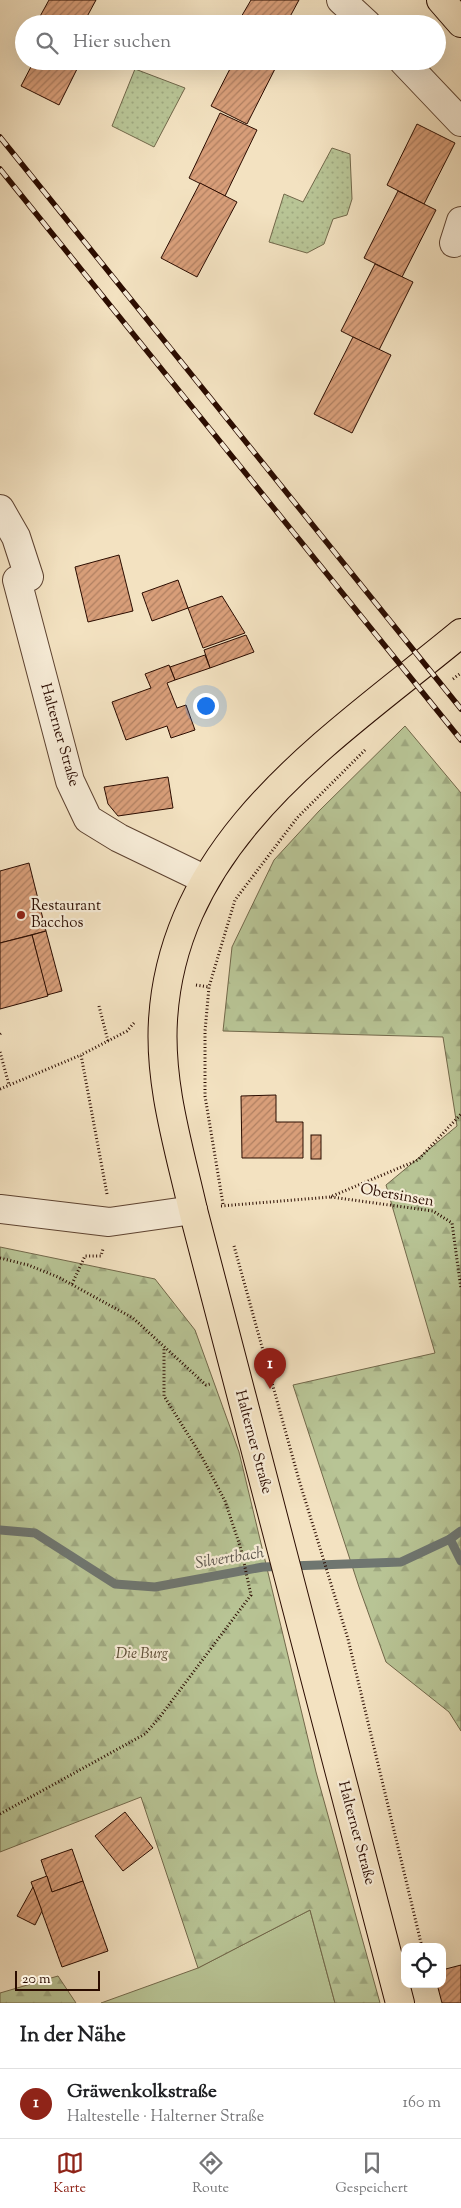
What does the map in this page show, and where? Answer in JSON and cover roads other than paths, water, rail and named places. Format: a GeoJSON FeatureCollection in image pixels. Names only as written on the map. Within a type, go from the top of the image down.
{"type":"FeatureCollection","features":[{"type":"Feature","properties":{"kind":"main road"},"geometry":{"type":"LineString","coordinates":[[441,0],[461,22]]}},
{"type":"Feature","properties":{"kind":"main road","name":"Halterner Straße"},"geometry":{"type":"LineString","coordinates":[[400,2003],[193,1210],[174,1128],[164,1069],[163,1021],[168,979],[182,930],[204,880],[230,842],[271,792],[461,633]]}},
{"type":"Feature","properties":{"kind":"street"},"geometry":{"type":"LineString","coordinates":[[341,0],[357,15]]}},
{"type":"Feature","properties":{"kind":"street"},"geometry":{"type":"LineString","coordinates":[[412,70],[461,122]]}},
{"type":"Feature","properties":{"kind":"street","name":"Halterner Straße"},"geometry":{"type":"LineString","coordinates":[[0,509],[16,537],[29,577],[17,580],[70,781],[88,819],[118,838],[204,880]]}},
{"type":"Feature","properties":{"kind":"street"},"geometry":{"type":"LineString","coordinates":[[0,1209],[109,1222],[193,1210]]}},
{"type":"Feature","properties":{"kind":"waterway","name":"Silvertbach"},"geometry":{"type":"LineString","coordinates":[[0,1530],[35,1533],[115,1584],[155,1587],[263,1567],[401,1562],[450,1539],[461,1531]]}},
{"type":"Feature","properties":{"kind":"waterway","name":"Silvertbach"},"geometry":{"type":"LineString","coordinates":[[450,1539],[461,1561]]}},
{"type":"Feature","properties":{"kind":"railway"},"geometry":{"type":"LineString","coordinates":[[0,137],[461,709]]}},
{"type":"Feature","properties":{"kind":"railway"},"geometry":{"type":"LineString","coordinates":[[0,169],[461,740]]}},
{"type":"Feature","properties":{"kind":"place","name":"Restaurant Bacchos"},"geometry":{"type":"Point","coordinates":[21,915]}},
{"type":"Feature","properties":{"kind":"place","name":"Gräwenkolkstraße"},"geometry":{"type":"Point","coordinates":[270,1389]}},
{"type":"Feature","properties":{"kind":"park label","name":"Die Burg"},"geometry":{"type":"Point","coordinates":[142,1654]}}]}
